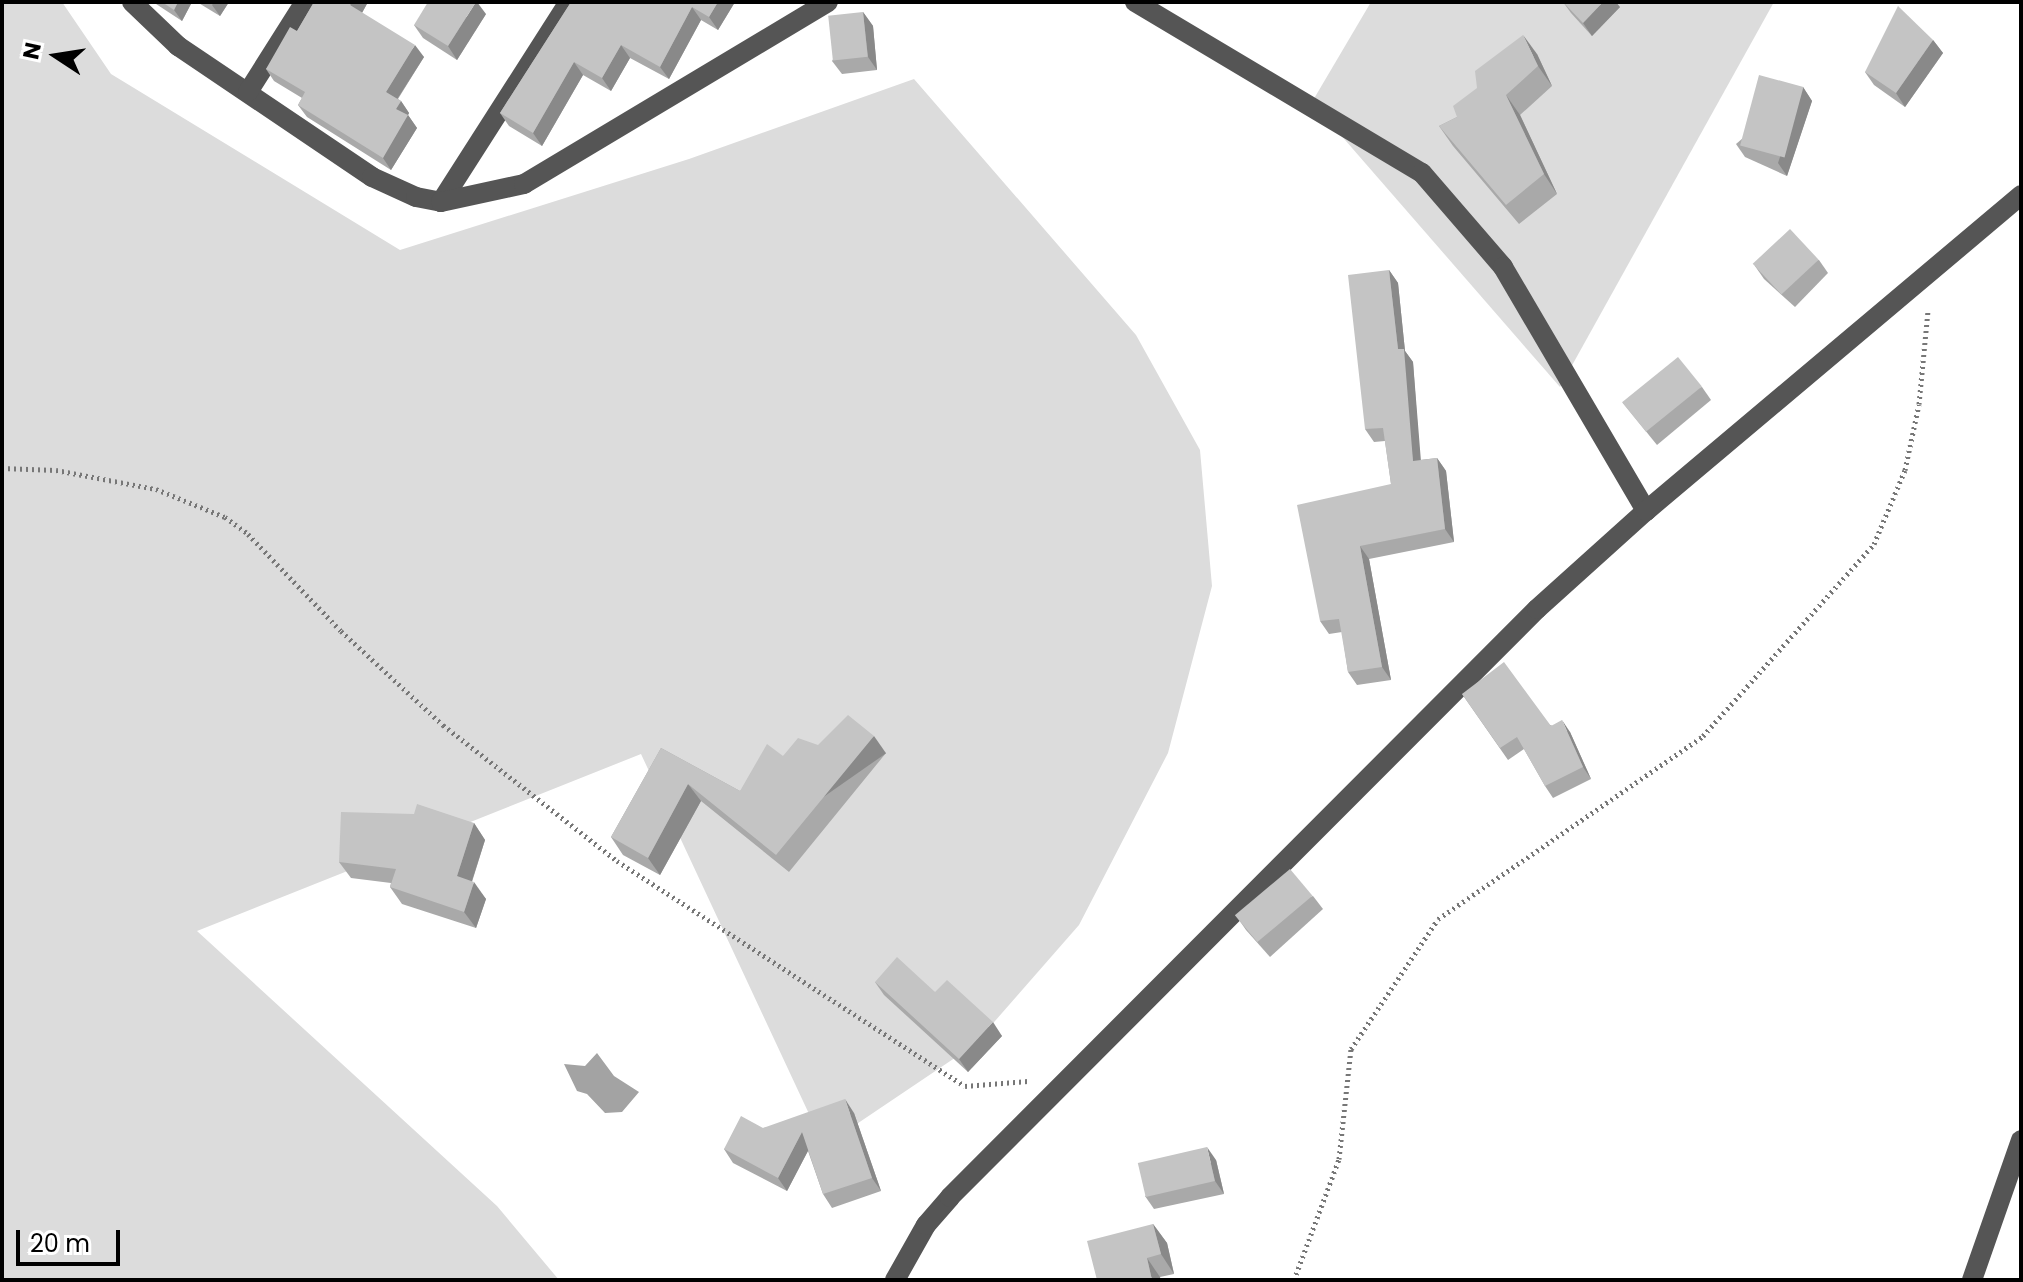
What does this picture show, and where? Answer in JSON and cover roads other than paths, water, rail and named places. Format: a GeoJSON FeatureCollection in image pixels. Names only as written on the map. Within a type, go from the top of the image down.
{"type":"FeatureCollection","features":[{"type":"Feature","properties":{"kind":"street"},"geometry":{"type":"LineString","coordinates":[[132,2],[178,46],[372,177],[416,197],[441,202],[524,184],[828,2]]}},
{"type":"Feature","properties":{"kind":"street"},"geometry":{"type":"LineString","coordinates":[[248,92],[305,2]]}},
{"type":"Feature","properties":{"kind":"street"},"geometry":{"type":"LineString","coordinates":[[441,202],[569,2]]}},
{"type":"Feature","properties":{"kind":"street"},"geometry":{"type":"LineString","coordinates":[[1135,2],[1422,173],[1503,267],[1646,511]]}},
{"type":"Feature","properties":{"kind":"street"},"geometry":{"type":"LineString","coordinates":[[895,1280],[926,1225],[950,1197],[1537,609],[1646,511],[2021,195]]}},
{"type":"Feature","properties":{"kind":"street"},"geometry":{"type":"LineString","coordinates":[[1972,1280],[2021,1140]]}}]}
